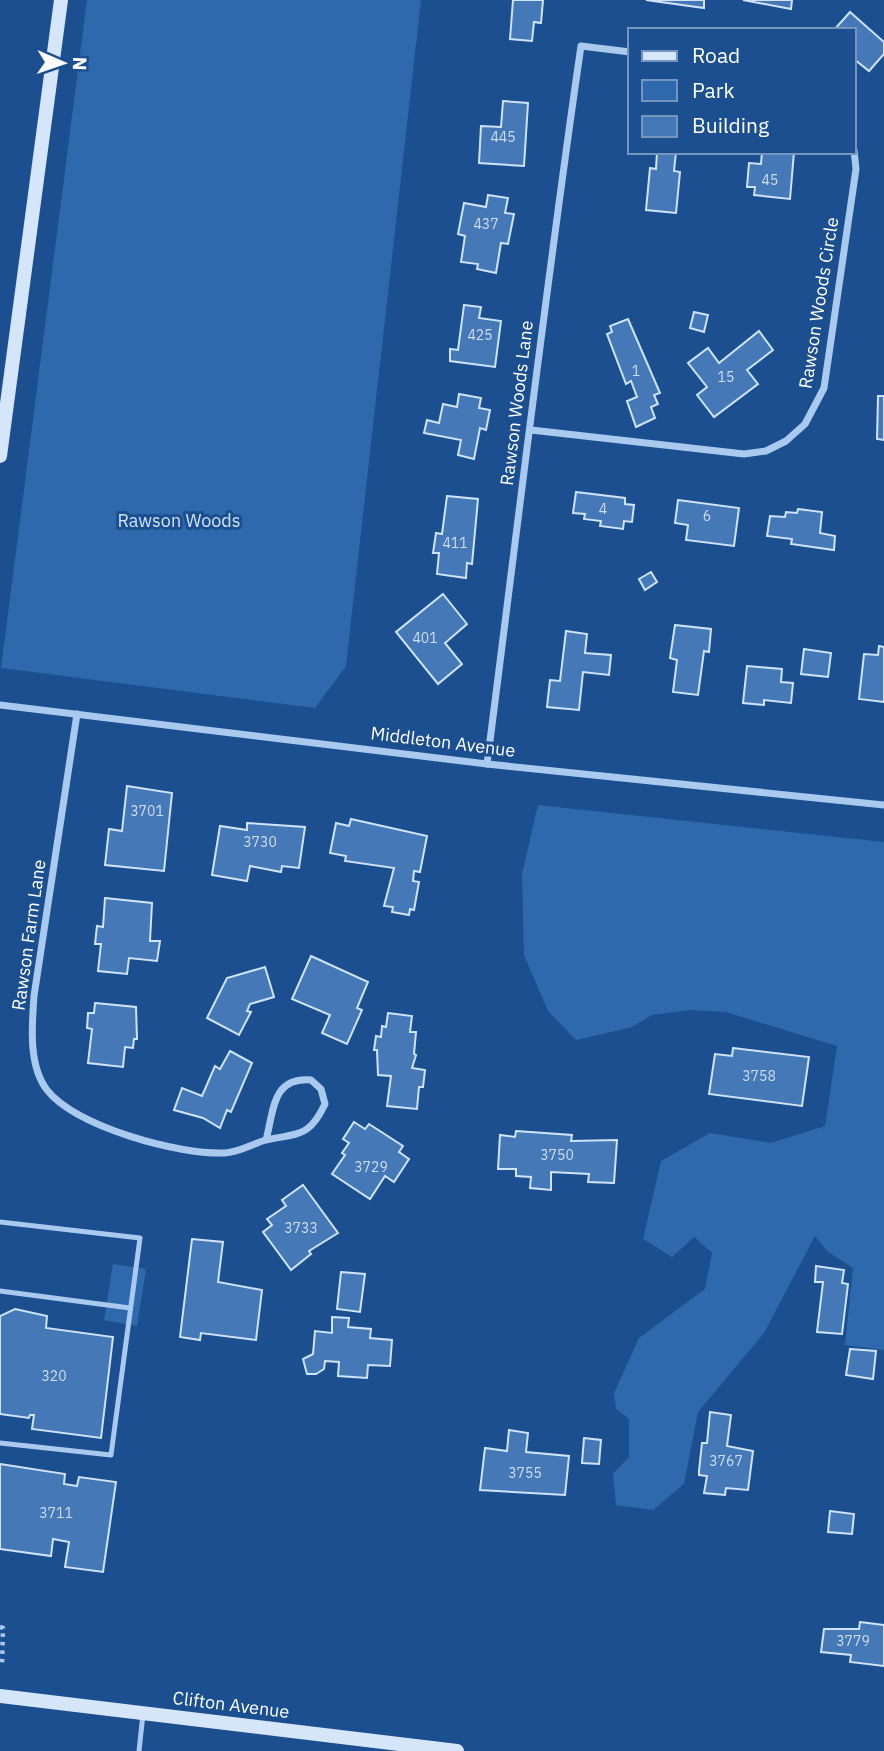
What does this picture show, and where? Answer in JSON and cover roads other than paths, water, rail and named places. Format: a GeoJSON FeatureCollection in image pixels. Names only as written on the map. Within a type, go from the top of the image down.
{"type":"FeatureCollection","features":[{"type":"Feature","properties":{"kind":"main road"},"geometry":{"type":"LineString","coordinates":[[0,456],[61,0]]}},
{"type":"Feature","properties":{"kind":"main road","name":"Clifton Avenue"},"geometry":{"type":"LineString","coordinates":[[0,1696],[385,1747],[457,1751]]}},
{"type":"Feature","properties":{"kind":"street","name":"Rawson Woods Lane"},"geometry":{"type":"LineString","coordinates":[[487,764],[531,430],[548,267],[581,46],[628,52]]}},
{"type":"Feature","properties":{"kind":"street","name":"Rawson Woods Circle"},"geometry":{"type":"LineString","coordinates":[[531,430],[744,454],[766,451],[786,441],[806,424],[824,388],[856,169],[854,154]]}},
{"type":"Feature","properties":{"kind":"street","name":"Middleton Avenue"},"geometry":{"type":"LineString","coordinates":[[0,705],[487,764],[884,805]]}},
{"type":"Feature","properties":{"kind":"street","name":"Rawson Farm Lane"},"geometry":{"type":"LineString","coordinates":[[77,714],[34,996],[32,1031],[35,1060],[45,1088],[70,1111],[95,1125],[120,1134],[223,1153],[266,1140],[299,1135],[313,1126],[325,1104],[321,1089],[311,1080],[297,1079],[286,1082],[279,1091],[266,1140]]}},
{"type":"Feature","properties":{"kind":"lane"},"geometry":{"type":"LineString","coordinates":[[0,1222],[139,1238],[111,1455],[0,1443]]}},
{"type":"Feature","properties":{"kind":"lane"},"geometry":{"type":"LineString","coordinates":[[0,1291],[130,1308]]}},
{"type":"Feature","properties":{"kind":"lane"},"geometry":{"type":"LineString","coordinates":[[139,1751],[143,1714]]}},
{"type":"Feature","properties":{"kind":"park label","name":"Rawson Woods"},"geometry":{"type":"Point","coordinates":[179,521]}}]}
